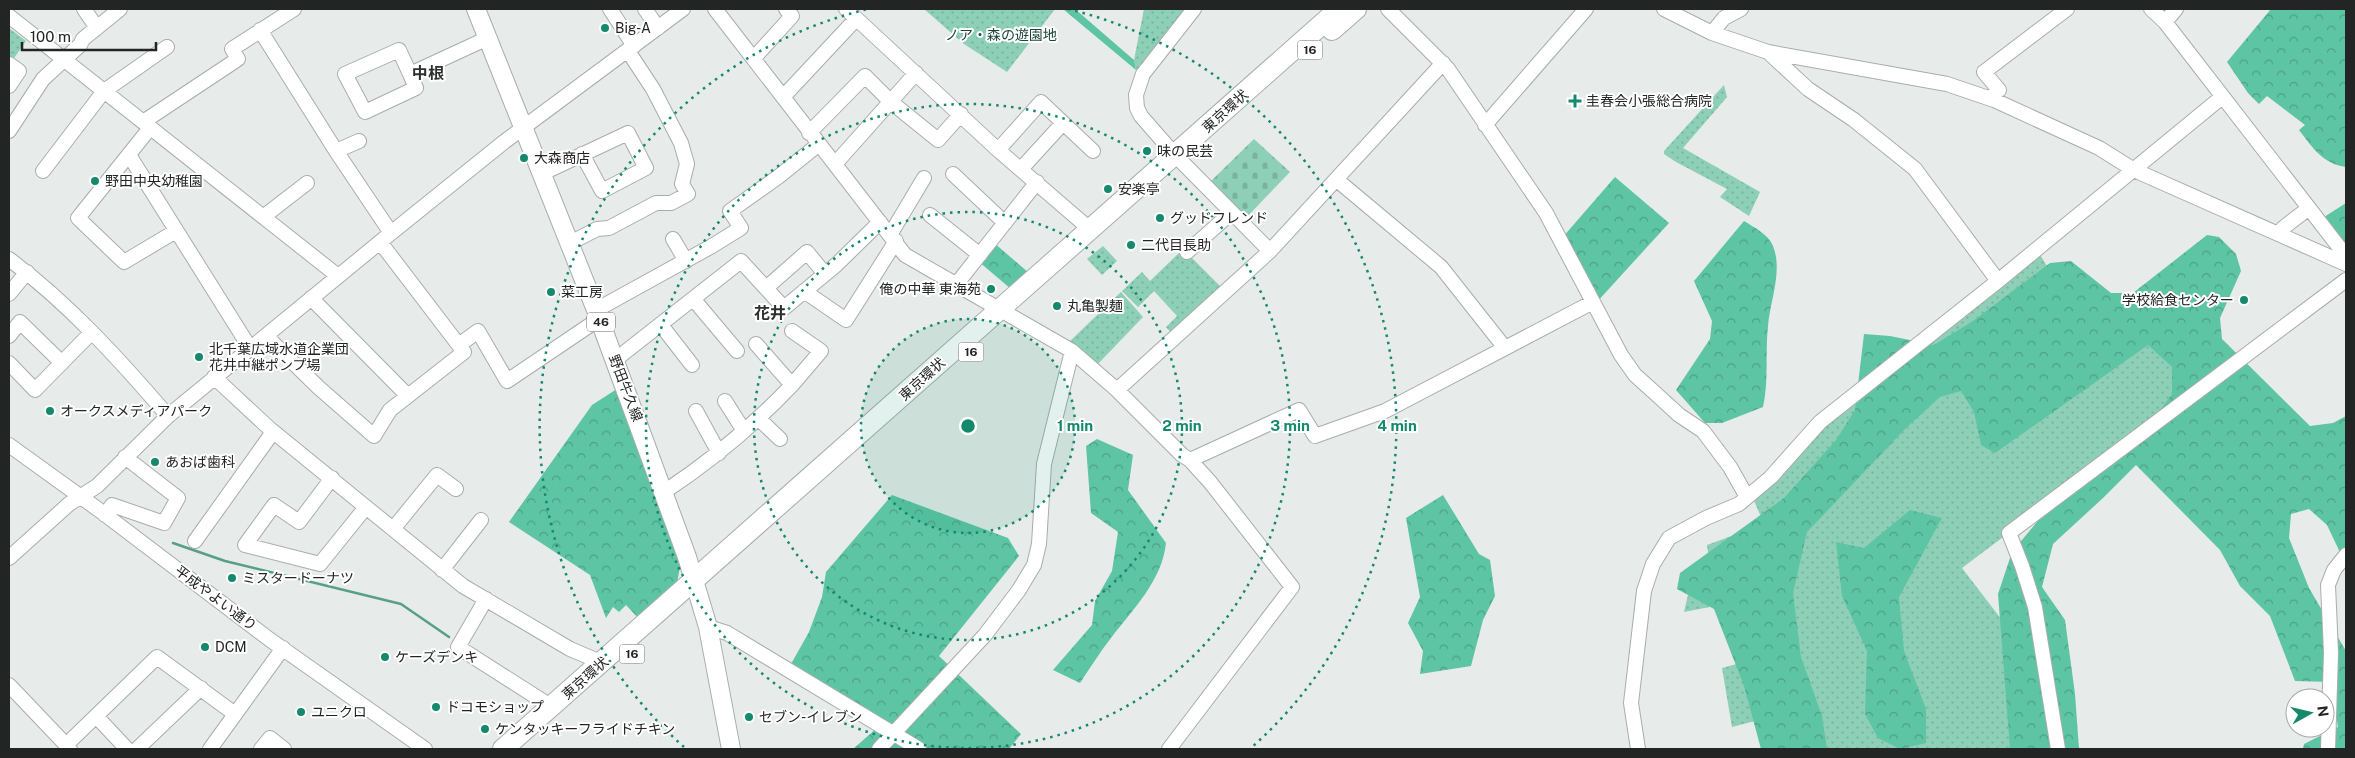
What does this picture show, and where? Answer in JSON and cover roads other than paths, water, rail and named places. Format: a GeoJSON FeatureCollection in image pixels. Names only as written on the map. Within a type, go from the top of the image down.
{"type":"FeatureCollection","features":[{"type":"Feature","properties":{"kind":"highway","name":"東京環状"},"geometry":{"type":"LineString","coordinates":[[524,749],[697,588],[1179,158],[1339,9]]}},
{"type":"Feature","properties":{"kind":"highway","name":"東京環状"},"geometry":{"type":"LineString","coordinates":[[1005,313],[1091,230],[1356,9]]}},
{"type":"Feature","properties":{"kind":"highway","name":"東京環状"},"geometry":{"type":"LineString","coordinates":[[503,749],[603,662],[697,588]]}},
{"type":"Feature","properties":{"kind":"main road","name":"野田牛久線"},"geometry":{"type":"LineString","coordinates":[[476,9],[598,314],[664,492],[697,588],[708,627],[731,749]]}},
{"type":"Feature","properties":{"kind":"street"},"geometry":{"type":"LineString","coordinates":[[84,9],[97,28]]}},
{"type":"Feature","properties":{"kind":"street"},"geometry":{"type":"LineString","coordinates":[[9,131],[42,79],[63,58],[120,9]]}},
{"type":"Feature","properties":{"kind":"street"},"geometry":{"type":"LineString","coordinates":[[176,231],[124,262],[78,218],[129,155],[147,125],[238,59],[232,49],[294,9]]}},
{"type":"Feature","properties":{"kind":"street"},"geometry":{"type":"LineString","coordinates":[[570,243],[597,229],[609,228],[656,202],[671,203],[688,194],[682,184],[687,164],[681,143],[610,9]]}},
{"type":"Feature","properties":{"kind":"street"},"geometry":{"type":"LineString","coordinates":[[645,9],[658,28]]}},
{"type":"Feature","properties":{"kind":"street"},"geometry":{"type":"LineString","coordinates":[[715,9],[809,133],[893,238],[904,255],[955,286],[1072,351],[1117,390],[1182,455],[1190,460],[1210,482],[1292,587],[1168,749]]}},
{"type":"Feature","properties":{"kind":"street"},"geometry":{"type":"LineString","coordinates":[[754,58],[792,16],[786,9]]}},
{"type":"Feature","properties":{"kind":"street"},"geometry":{"type":"LineString","coordinates":[[846,9],[998,150],[1091,230]]}},
{"type":"Feature","properties":{"kind":"street"},"geometry":{"type":"LineString","coordinates":[[1194,9],[1143,74],[1136,95],[1140,116],[1231,213],[1270,251]]}},
{"type":"Feature","properties":{"kind":"street"},"geometry":{"type":"LineString","coordinates":[[1388,9],[1443,64],[1486,124],[1546,213],[1621,355],[1635,375],[1679,415],[1703,431],[1730,467],[1747,497]]}},
{"type":"Feature","properties":{"kind":"street"},"geometry":{"type":"LineString","coordinates":[[1486,124],[1586,9]]}},
{"type":"Feature","properties":{"kind":"street"},"geometry":{"type":"LineString","coordinates":[[1664,9],[1712,33],[1768,52],[1947,84],[1994,100],[2099,148],[2134,170],[2345,264],[2346,256],[2165,22],[2151,9]]}},
{"type":"Feature","properties":{"kind":"street"},"geometry":{"type":"LineString","coordinates":[[1712,33],[1724,18],[1741,9]]}},
{"type":"Feature","properties":{"kind":"street"},"geometry":{"type":"LineString","coordinates":[[1994,100],[1995,93],[1999,90],[1984,72],[2067,9]]}},
{"type":"Feature","properties":{"kind":"street"},"geometry":{"type":"LineString","coordinates":[[2165,22],[2176,9]]}},
{"type":"Feature","properties":{"kind":"street"},"geometry":{"type":"LineString","coordinates":[[9,558],[69,504],[97,486],[168,416],[214,377],[524,128],[631,49],[679,10]]}},
{"type":"Feature","properties":{"kind":"street"},"geometry":{"type":"LineString","coordinates":[[9,16],[338,276]]}},
{"type":"Feature","properties":{"kind":"street"},"geometry":{"type":"LineString","coordinates":[[783,97],[856,19]]}},
{"type":"Feature","properties":{"kind":"street"},"geometry":{"type":"LineString","coordinates":[[260,30],[336,151],[391,233]]}},
{"type":"Feature","properties":{"kind":"street"},"geometry":{"type":"LineString","coordinates":[[410,74],[488,38]]}},
{"type":"Feature","properties":{"kind":"street"},"geometry":{"type":"LineString","coordinates":[[44,171],[104,92],[167,47]]}},
{"type":"Feature","properties":{"kind":"street"},"geometry":{"type":"LineString","coordinates":[[399,50],[410,74],[416,88],[365,112],[345,74],[399,50]]}},
{"type":"Feature","properties":{"kind":"street"},"geometry":{"type":"LineString","coordinates":[[1768,52],[1808,89],[1854,120],[1915,169],[1998,281]]}},
{"type":"Feature","properties":{"kind":"street"},"geometry":{"type":"LineString","coordinates":[[9,64],[18,71],[9,86]]}},
{"type":"Feature","properties":{"kind":"street"},"geometry":{"type":"LineString","coordinates":[[1117,390],[1270,251],[1443,64]]}},
{"type":"Feature","properties":{"kind":"street"},"geometry":{"type":"LineString","coordinates":[[835,164],[916,73]]}},
{"type":"Feature","properties":{"kind":"street"},"geometry":{"type":"LineString","coordinates":[[809,133],[865,76],[891,102],[938,140],[961,114]]}},
{"type":"Feature","properties":{"kind":"street"},"geometry":{"type":"LineString","coordinates":[[1638,749],[1631,703],[1644,591],[1653,564],[1669,538],[1698,522],[1739,504],[1771,477],[1820,422],[1998,281],[2222,97]]}},
{"type":"Feature","properties":{"kind":"street"},"geometry":{"type":"LineString","coordinates":[[998,150],[1042,102],[1093,151]]}},
{"type":"Feature","properties":{"kind":"street"},"geometry":{"type":"LineString","coordinates":[[1021,169],[1064,123]]}},
{"type":"Feature","properties":{"kind":"street"},"geometry":{"type":"LineString","coordinates":[[542,173],[582,154],[628,133],[648,172],[602,191],[582,154]]}},
{"type":"Feature","properties":{"kind":"street"},"geometry":{"type":"LineString","coordinates":[[336,151],[359,141]]}},
{"type":"Feature","properties":{"kind":"street"},"geometry":{"type":"LineString","coordinates":[[459,345],[478,331],[507,381],[598,314],[741,228],[730,211],[778,177],[818,144]]}},
{"type":"Feature","properties":{"kind":"street"},"geometry":{"type":"LineString","coordinates":[[129,155],[250,348]]}},
{"type":"Feature","properties":{"kind":"street"},"geometry":{"type":"LineString","coordinates":[[953,174],[1005,223]]}},
{"type":"Feature","properties":{"kind":"street"},"geometry":{"type":"LineString","coordinates":[[804,291],[846,320],[893,238],[924,178]]}},
{"type":"Feature","properties":{"kind":"street"},"geometry":{"type":"LineString","coordinates":[[1337,180],[1442,267],[1505,348]]}},
{"type":"Feature","properties":{"kind":"street"},"geometry":{"type":"LineString","coordinates":[[955,286],[1036,182]]}},
{"type":"Feature","properties":{"kind":"street"},"geometry":{"type":"LineString","coordinates":[[263,217],[307,183]]}},
{"type":"Feature","properties":{"kind":"street"},"geometry":{"type":"LineString","coordinates":[[2280,234],[2283,228],[2309,208]]}},
{"type":"Feature","properties":{"kind":"street"},"geometry":{"type":"LineString","coordinates":[[1187,252],[1231,213]]}},
{"type":"Feature","properties":{"kind":"street"},"geometry":{"type":"LineString","coordinates":[[930,215],[980,256]]}},
{"type":"Feature","properties":{"kind":"street"},"geometry":{"type":"LineString","coordinates":[[615,360],[741,262],[784,308],[825,274],[880,222]]}},
{"type":"Feature","properties":{"kind":"street"},"geometry":{"type":"LineString","coordinates":[[673,239],[686,261]]}},
{"type":"Feature","properties":{"kind":"street"},"geometry":{"type":"LineString","coordinates":[[266,336],[318,387],[374,436],[390,410],[464,352],[380,242]]}},
{"type":"Feature","properties":{"kind":"street"},"geometry":{"type":"LineString","coordinates":[[766,288],[807,252],[825,274]]}},
{"type":"Feature","properties":{"kind":"street"},"geometry":{"type":"LineString","coordinates":[[9,259],[27,272],[91,333],[168,416]]}},
{"type":"Feature","properties":{"kind":"street"},"geometry":{"type":"LineString","coordinates":[[9,294],[27,272]]}},
{"type":"Feature","properties":{"kind":"street"},"geometry":{"type":"LineString","coordinates":[[2058,749],[2035,607],[2009,533],[2346,280]]}},
{"type":"Feature","properties":{"kind":"street"},"geometry":{"type":"LineString","coordinates":[[311,298],[408,396]]}},
{"type":"Feature","properties":{"kind":"street"},"geometry":{"type":"LineString","coordinates":[[694,300],[737,351]]}},
{"type":"Feature","properties":{"kind":"street"},"geometry":{"type":"LineString","coordinates":[[1190,460],[1299,410],[1316,436],[1353,424],[1385,410],[1592,302]]}},
{"type":"Feature","properties":{"kind":"street"},"geometry":{"type":"LineString","coordinates":[[9,336],[20,322],[62,363]]}},
{"type":"Feature","properties":{"kind":"street"},"geometry":{"type":"LineString","coordinates":[[661,325],[692,364]]}},
{"type":"Feature","properties":{"kind":"street"},"geometry":{"type":"LineString","coordinates":[[664,492],[718,453],[744,431],[792,385],[821,351],[792,331]]}},
{"type":"Feature","properties":{"kind":"street"},"geometry":{"type":"LineString","coordinates":[[9,363],[35,390],[91,333]]}},
{"type":"Feature","properties":{"kind":"street"},"geometry":{"type":"LineString","coordinates":[[756,344],[792,385]]}},
{"type":"Feature","properties":{"kind":"street"},"geometry":{"type":"LineString","coordinates":[[879,749],[895,734],[985,635],[1019,590],[1034,565],[1039,544],[1044,464],[1072,351]]}},
{"type":"Feature","properties":{"kind":"street"},"geometry":{"type":"LineString","coordinates":[[214,377],[273,432],[332,478],[442,570],[486,599],[570,649],[603,662]]}},
{"type":"Feature","properties":{"kind":"street"},"geometry":{"type":"LineString","coordinates":[[725,401],[744,431]]}},
{"type":"Feature","properties":{"kind":"street"},"geometry":{"type":"LineString","coordinates":[[696,411],[718,453]]}},
{"type":"Feature","properties":{"kind":"street"},"geometry":{"type":"LineString","coordinates":[[758,418],[780,439]]}},
{"type":"Feature","properties":{"kind":"street"},"geometry":{"type":"LineString","coordinates":[[195,542],[273,432]]}},
{"type":"Feature","properties":{"kind":"street","name":"平成やよい通り"},"geometry":{"type":"LineString","coordinates":[[9,445],[283,648],[425,749]]}},
{"type":"Feature","properties":{"kind":"street"},"geometry":{"type":"LineString","coordinates":[[105,515],[112,504],[164,523],[178,498],[126,457]]}},
{"type":"Feature","properties":{"kind":"street"},"geometry":{"type":"LineString","coordinates":[[393,529],[438,475],[456,489]]}},
{"type":"Feature","properties":{"kind":"street"},"geometry":{"type":"LineString","coordinates":[[332,478],[298,522],[274,505],[245,545],[320,564],[366,507]]}},
{"type":"Feature","properties":{"kind":"street"},"geometry":{"type":"LineString","coordinates":[[442,570],[481,520]]}},
{"type":"Feature","properties":{"kind":"street"},"geometry":{"type":"LineString","coordinates":[[2328,749],[2331,653],[2328,585],[2334,570],[2346,555]]}},
{"type":"Feature","properties":{"kind":"street"},"geometry":{"type":"LineString","coordinates":[[486,599],[458,647],[552,707]]}},
{"type":"Feature","properties":{"kind":"street"},"geometry":{"type":"LineString","coordinates":[[708,627],[727,633],[919,749]]}},
{"type":"Feature","properties":{"kind":"street"},"geometry":{"type":"LineString","coordinates":[[210,749],[283,648]]}},
{"type":"Feature","properties":{"kind":"street"},"geometry":{"type":"LineString","coordinates":[[9,685],[68,747],[96,716],[157,657],[236,714]]}},
{"type":"Feature","properties":{"kind":"street"},"geometry":{"type":"LineString","coordinates":[[136,749],[201,688]]}},
{"type":"Feature","properties":{"kind":"street"},"geometry":{"type":"LineString","coordinates":[[96,716],[127,749]]}},
{"type":"Feature","properties":{"kind":"street"},"geometry":{"type":"LineString","coordinates":[[261,749],[270,738],[284,749]]}},
{"type":"Feature","properties":{"kind":"waterway"},"geometry":{"type":"LineString","coordinates":[[173,543],[225,561],[401,604],[449,637]]}},
{"type":"Feature","properties":{"kind":"place","name":"Big-A"},"geometry":{"type":"Point","coordinates":[605,28]}},
{"type":"Feature","properties":{"kind":"place","name":"圭春会小張総合病院"},"geometry":{"type":"Point","coordinates":[1575,101]}},
{"type":"Feature","properties":{"kind":"place","name":"味の民芸"},"geometry":{"type":"Point","coordinates":[1147,151]}},
{"type":"Feature","properties":{"kind":"place","name":"大森商店"},"geometry":{"type":"Point","coordinates":[524,158]}},
{"type":"Feature","properties":{"kind":"place","name":"野田中央幼稚園"},"geometry":{"type":"Point","coordinates":[95,181]}},
{"type":"Feature","properties":{"kind":"place","name":"安楽亭"},"geometry":{"type":"Point","coordinates":[1108,189]}},
{"type":"Feature","properties":{"kind":"place","name":"グッドフレンド"},"geometry":{"type":"Point","coordinates":[1160,218]}},
{"type":"Feature","properties":{"kind":"place","name":"二代目長助"},"geometry":{"type":"Point","coordinates":[1131,245]}},
{"type":"Feature","properties":{"kind":"place","name":"俺の中華 東海苑"},"geometry":{"type":"Point","coordinates":[991,289]}},
{"type":"Feature","properties":{"kind":"place","name":"菜工房"},"geometry":{"type":"Point","coordinates":[551,292]}},
{"type":"Feature","properties":{"kind":"place","name":"学校給食センター"},"geometry":{"type":"Point","coordinates":[2244,300]}},
{"type":"Feature","properties":{"kind":"place","name":"丸亀製麺"},"geometry":{"type":"Point","coordinates":[1057,306]}},
{"type":"Feature","properties":{"kind":"place","name":"北千葉広域水道企業団 花井中継ポンプ場"},"geometry":{"type":"Point","coordinates":[199,357]}},
{"type":"Feature","properties":{"kind":"place","name":"オークスメディアパーク"},"geometry":{"type":"Point","coordinates":[50,411]}},
{"type":"Feature","properties":{"kind":"place","name":"あおば歯科"},"geometry":{"type":"Point","coordinates":[155,462]}},
{"type":"Feature","properties":{"kind":"place","name":"ミスタードーナツ"},"geometry":{"type":"Point","coordinates":[232,578]}},
{"type":"Feature","properties":{"kind":"place","name":"DCM"},"geometry":{"type":"Point","coordinates":[205,647]}},
{"type":"Feature","properties":{"kind":"place","name":"ケーズデンキ"},"geometry":{"type":"Point","coordinates":[385,657]}},
{"type":"Feature","properties":{"kind":"place","name":"ドコモショップ"},"geometry":{"type":"Point","coordinates":[436,707]}},
{"type":"Feature","properties":{"kind":"place","name":"ユニクロ"},"geometry":{"type":"Point","coordinates":[301,712]}},
{"type":"Feature","properties":{"kind":"place","name":"セブン-イレブン"},"geometry":{"type":"Point","coordinates":[749,717]}},
{"type":"Feature","properties":{"kind":"place","name":"ケンタッキーフライドチキン"},"geometry":{"type":"Point","coordinates":[485,729]}},
{"type":"Feature","properties":{"kind":"district","name":"中根"},"geometry":{"type":"Point","coordinates":[428,73]}},
{"type":"Feature","properties":{"kind":"district","name":"花井"},"geometry":{"type":"Point","coordinates":[770,313]}},
{"type":"Feature","properties":{"kind":"park label","name":"ノア・森の遊園地"},"geometry":{"type":"Point","coordinates":[1001,35]}}]}
